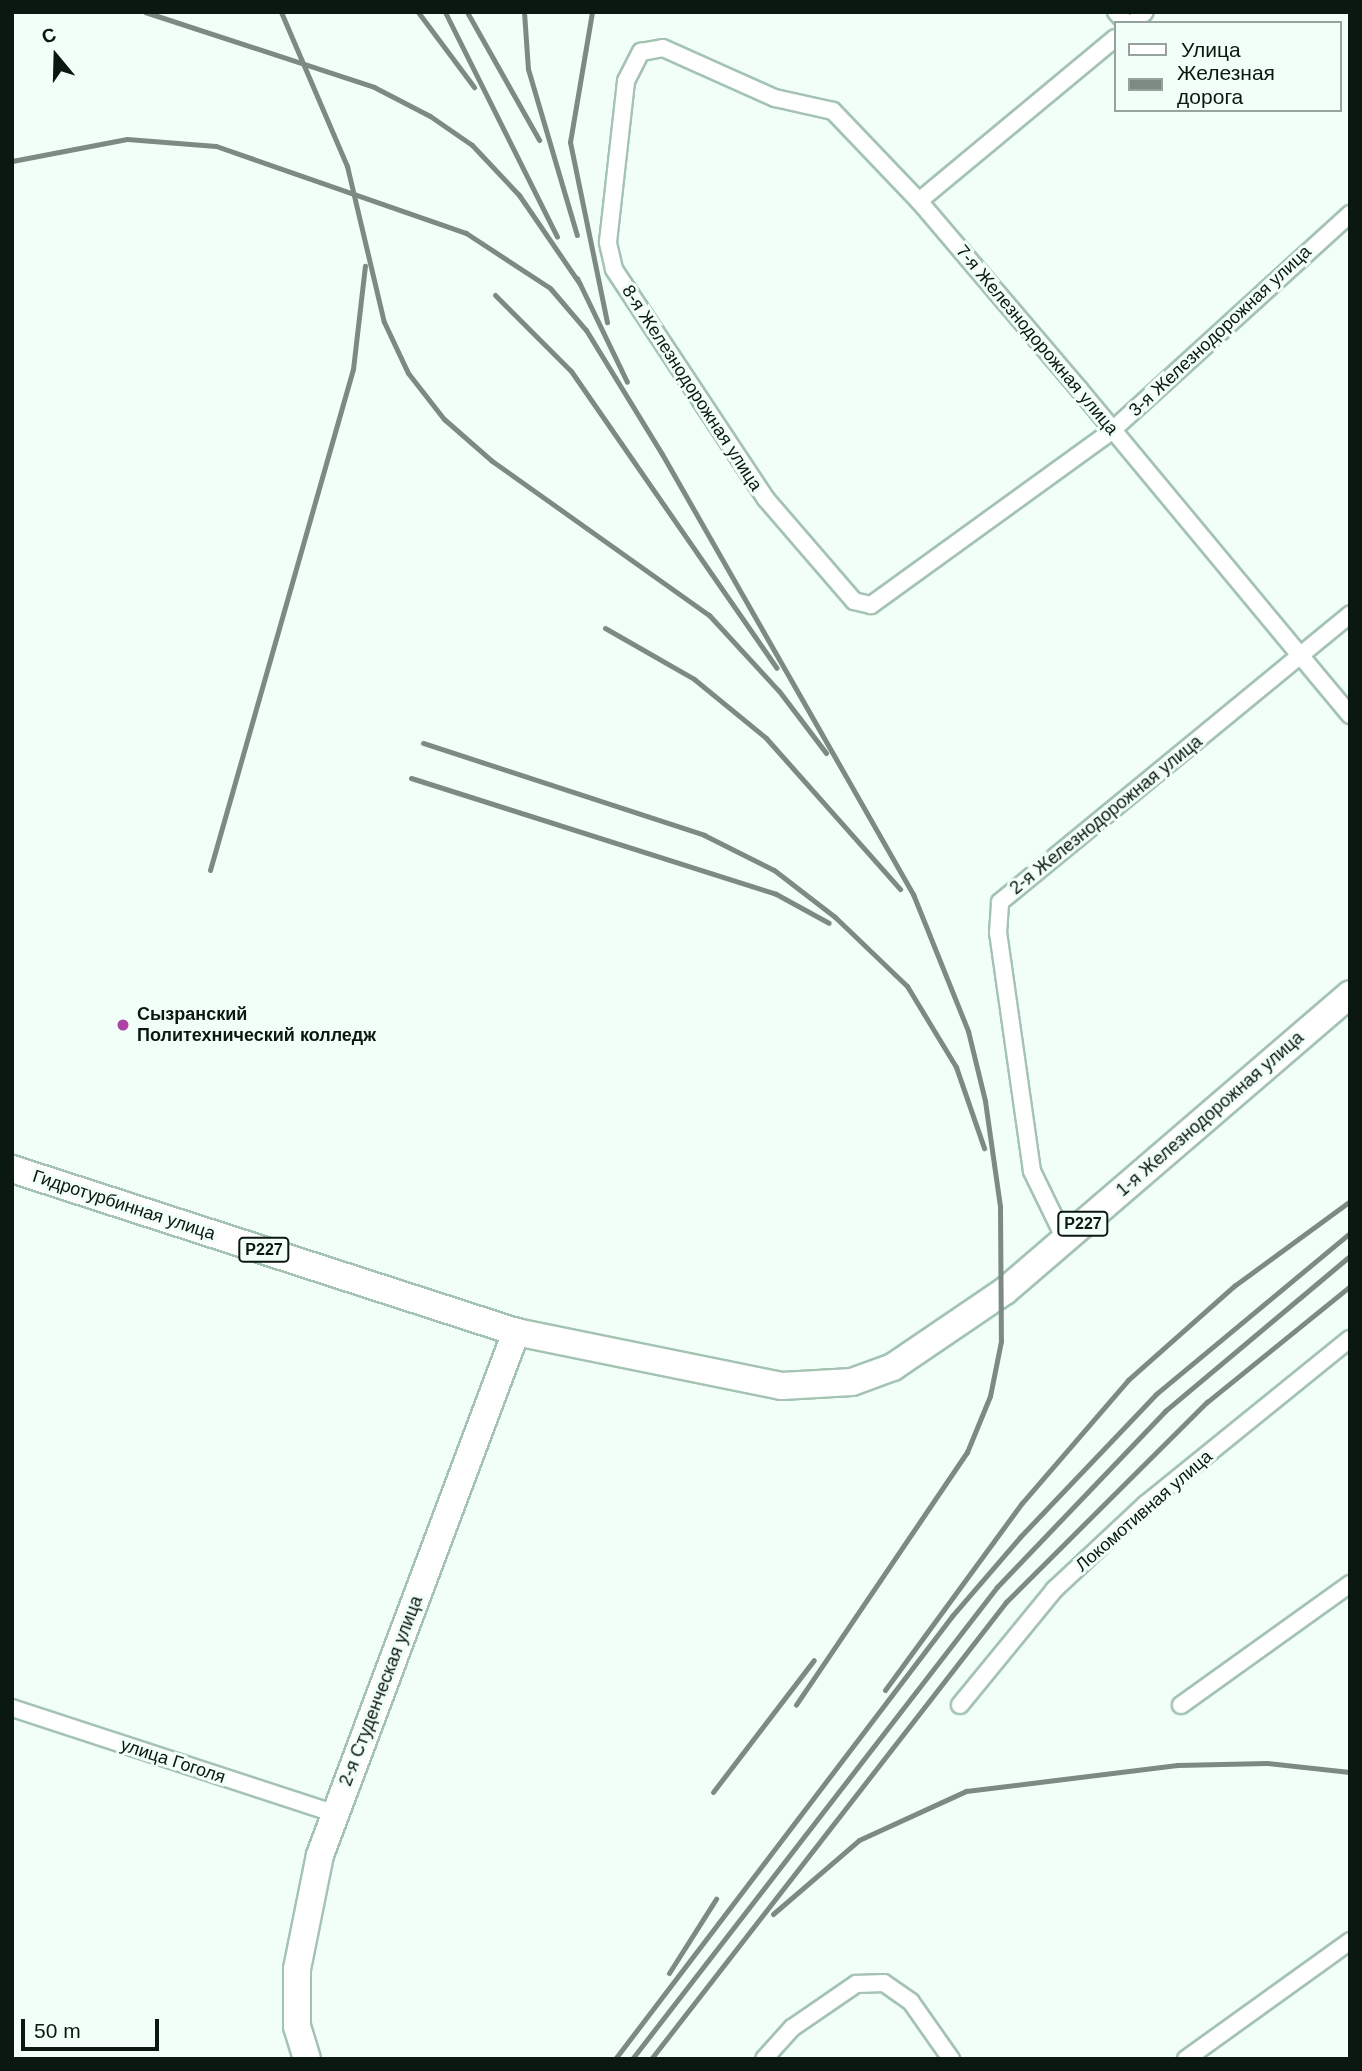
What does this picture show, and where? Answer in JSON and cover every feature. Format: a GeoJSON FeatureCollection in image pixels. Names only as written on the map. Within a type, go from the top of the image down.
{"type":"FeatureCollection","features":[{"type":"Feature","properties":{"kind":"main road","name":"1-я Железнодорожная улица"},"geometry":{"type":"LineString","coordinates":[[516,1332],[782,1386],[852,1382],[893,1367],[1005,1291],[1350,994]]}},
{"type":"Feature","properties":{"kind":"main road","name":"Гидротурбинная улица"},"geometry":{"type":"LineString","coordinates":[[12,1169],[516,1332]]}},
{"type":"Feature","properties":{"kind":"main road","name":"2-я Студенческая улица"},"geometry":{"type":"LineString","coordinates":[[305,2057],[297,2026],[297,1969],[334,1813],[516,1332]]}},
{"type":"Feature","properties":{"kind":"street"},"geometry":{"type":"LineString","coordinates":[[919,201],[1114,39]]}},
{"type":"Feature","properties":{"kind":"street","name":"7-я Железнодорожная улица"},"geometry":{"type":"LineString","coordinates":[[663,48],[775,98],[833,111],[919,201],[1350,715]]}},
{"type":"Feature","properties":{"kind":"street","name":"8-я Железнодорожная улица"},"geometry":{"type":"LineString","coordinates":[[663,48],[641,52],[626,81],[608,242],[614,269],[766,499],[854,601],[871,605],[887,598]]}},
{"type":"Feature","properties":{"kind":"street","name":"3-я Железнодорожная улица"},"geometry":{"type":"LineString","coordinates":[[887,598],[1113,430],[1350,214]]}},
{"type":"Feature","properties":{"kind":"street","name":"2-я Железнодорожная улица"},"geometry":{"type":"LineString","coordinates":[[1065,1239],[1032,1171],[998,933],[1000,902],[1350,614]]}},
{"type":"Feature","properties":{"kind":"street","name":"Локомотивная улица"},"geometry":{"type":"LineString","coordinates":[[960,1704],[1054,1590],[1146,1504],[1350,1339]]}},
{"type":"Feature","properties":{"kind":"street"},"geometry":{"type":"LineString","coordinates":[[1181,1704],[1350,1584]]}},
{"type":"Feature","properties":{"kind":"street","name":"улица Гоголя"},"geometry":{"type":"LineString","coordinates":[[12,1708],[334,1813]]}},
{"type":"Feature","properties":{"kind":"street"},"geometry":{"type":"LineString","coordinates":[[1186,2059],[1350,1941]]}},
{"type":"Feature","properties":{"kind":"street"},"geometry":{"type":"LineString","coordinates":[[764,2059],[792,2028],[856,1984],[884,1983],[911,2003],[951,2059]]}},
{"type":"Feature","properties":{"kind":"railway"},"geometry":{"type":"LineString","coordinates":[[145,12],[374,87],[430,116],[472,145],[519,195],[580,284]]}},
{"type":"Feature","properties":{"kind":"railway"},"geometry":{"type":"LineString","coordinates":[[281,12],[347,166],[384,322],[408,373],[444,419],[492,461],[709,615],[779,691],[826,753]]}},
{"type":"Feature","properties":{"kind":"railway"},"geometry":{"type":"LineString","coordinates":[[418,12],[474,87]]}},
{"type":"Feature","properties":{"kind":"railway"},"geometry":{"type":"LineString","coordinates":[[445,12],[557,237]]}},
{"type":"Feature","properties":{"kind":"railway"},"geometry":{"type":"LineString","coordinates":[[467,12],[539,140]]}},
{"type":"Feature","properties":{"kind":"railway"},"geometry":{"type":"LineString","coordinates":[[524,12],[528,69],[577,235]]}},
{"type":"Feature","properties":{"kind":"railway"},"geometry":{"type":"LineString","coordinates":[[592,12],[570,142],[607,322]]}},
{"type":"Feature","properties":{"kind":"railway"},"geometry":{"type":"LineString","coordinates":[[12,161],[127,139],[216,146],[466,233],[550,288],[586,330],[662,454],[913,894],[968,1031],[985,1101],[1000,1207],[1001,1341],[990,1396],[967,1452],[796,1705]]}},
{"type":"Feature","properties":{"kind":"railway"},"geometry":{"type":"LineString","coordinates":[[210,870],[353,369],[365,266]]}},
{"type":"Feature","properties":{"kind":"railway"},"geometry":{"type":"LineString","coordinates":[[577,278],[627,382]]}},
{"type":"Feature","properties":{"kind":"railway"},"geometry":{"type":"LineString","coordinates":[[495,295],[571,371],[777,668]]}},
{"type":"Feature","properties":{"kind":"railway"},"geometry":{"type":"LineString","coordinates":[[605,628],[694,679],[766,738],[900,889]]}},
{"type":"Feature","properties":{"kind":"railway"},"geometry":{"type":"LineString","coordinates":[[423,743],[704,835],[774,870],[835,917],[907,986],[956,1067],[984,1148]]}},
{"type":"Feature","properties":{"kind":"railway"},"geometry":{"type":"LineString","coordinates":[[411,778],[776,894],[829,923]]}},
{"type":"Feature","properties":{"kind":"railway"},"geometry":{"type":"LineString","coordinates":[[885,1690],[1022,1503],[1128,1380],[1234,1286],[1350,1201]]}},
{"type":"Feature","properties":{"kind":"railway"},"geometry":{"type":"LineString","coordinates":[[615,2059],[952,1616],[1020,1537],[1156,1394],[1350,1233]]}},
{"type":"Feature","properties":{"kind":"railway"},"geometry":{"type":"LineString","coordinates":[[632,2059],[997,1587],[1165,1411],[1350,1256]]}},
{"type":"Feature","properties":{"kind":"railway"},"geometry":{"type":"LineString","coordinates":[[651,2059],[1006,1602],[1207,1402],[1350,1286]]}},
{"type":"Feature","properties":{"kind":"railway"},"geometry":{"type":"LineString","coordinates":[[713,1792],[814,1660]]}},
{"type":"Feature","properties":{"kind":"railway"},"geometry":{"type":"LineString","coordinates":[[773,1914],[859,1840],[966,1791],[1177,1765],[1267,1763],[1350,1772]]}},
{"type":"Feature","properties":{"kind":"railway"},"geometry":{"type":"LineString","coordinates":[[669,1973],[716,1899]]}},
{"type":"Feature","properties":{"kind":"place","name":"Сызранский Политехнический колледж"},"geometry":{"type":"Point","coordinates":[123,1025]}}]}
